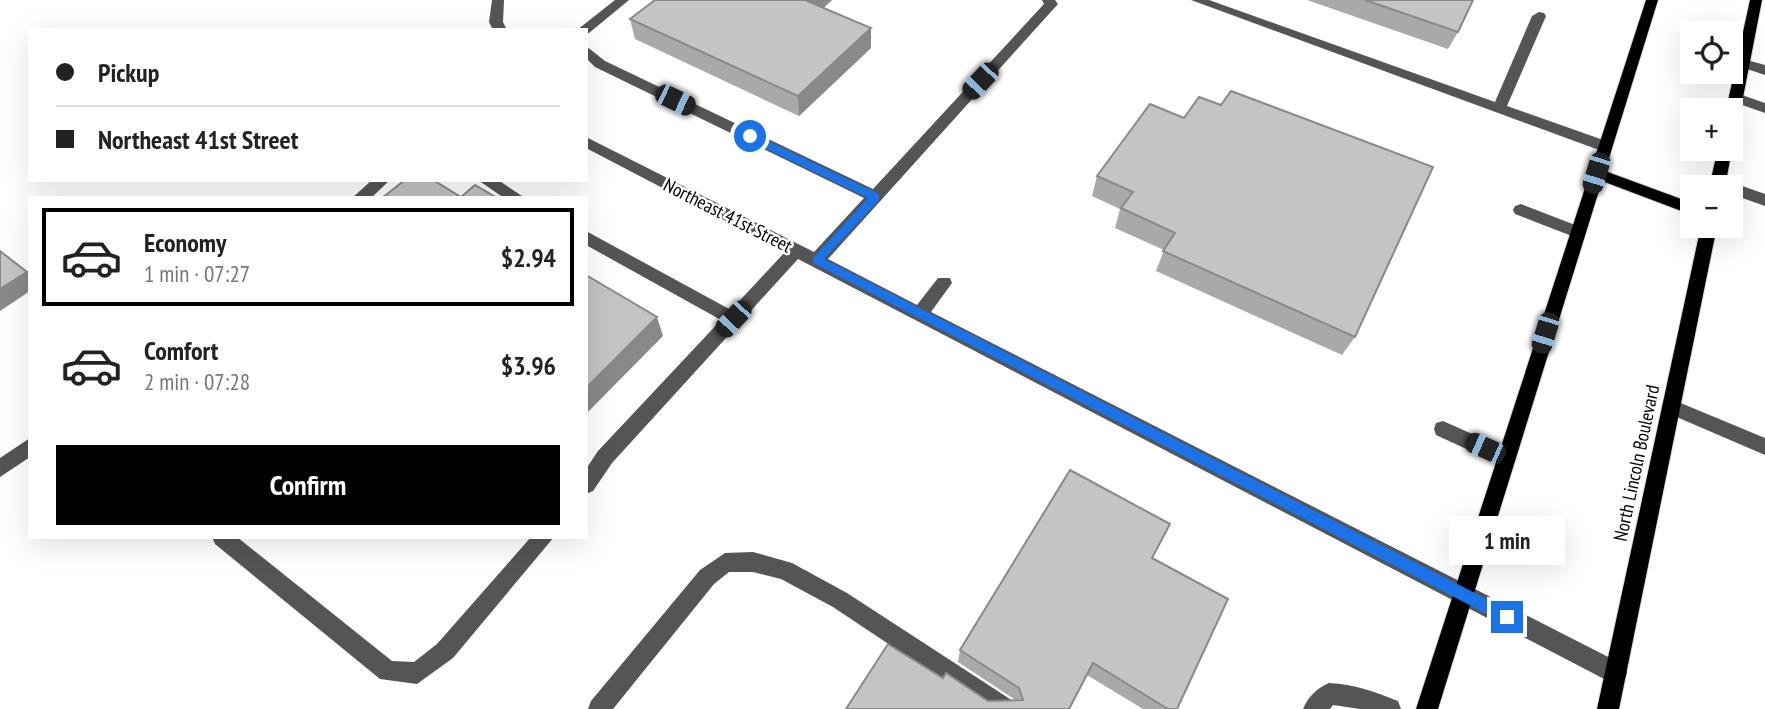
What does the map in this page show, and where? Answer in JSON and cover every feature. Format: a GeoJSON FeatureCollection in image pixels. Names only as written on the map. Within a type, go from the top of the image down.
{"type":"FeatureCollection","features":[{"type":"Feature","properties":{"kind":"main road"},"geometry":{"type":"LineString","coordinates":[[1427,709],[1651,0]]}},
{"type":"Feature","properties":{"kind":"main road"},"geometry":{"type":"LineString","coordinates":[[1736,98],[1756,0]]}},
{"type":"Feature","properties":{"kind":"main road"},"geometry":{"type":"LineString","coordinates":[[1596,173],[1680,204]]}},
{"type":"Feature","properties":{"kind":"main road","name":"North Lincoln Boulevard"},"geometry":{"type":"LineString","coordinates":[[1608,709],[1706,238]]}},
{"type":"Feature","properties":{"kind":"street"},"geometry":{"type":"LineString","coordinates":[[498,0],[496,22],[499,28]]}},
{"type":"Feature","properties":{"kind":"street"},"geometry":{"type":"LineString","coordinates":[[587,28],[623,0]]}},
{"type":"Feature","properties":{"kind":"street"},"geometry":{"type":"LineString","coordinates":[[817,260],[1051,4],[1048,0]]}},
{"type":"Feature","properties":{"kind":"street"},"geometry":{"type":"LineString","coordinates":[[1197,0],[1604,146]]}},
{"type":"Feature","properties":{"kind":"street"},"geometry":{"type":"LineString","coordinates":[[1499,108],[1539,16]]}},
{"type":"Feature","properties":{"kind":"street"},"geometry":{"type":"LineString","coordinates":[[588,52],[600,64],[875,197]]}},
{"type":"Feature","properties":{"kind":"street"},"geometry":{"type":"LineString","coordinates":[[1744,63],[1765,70]]}},
{"type":"Feature","properties":{"kind":"street"},"geometry":{"type":"LineString","coordinates":[[1743,100],[1765,108]]}},
{"type":"Feature","properties":{"kind":"street","name":"Northeast 41st Street"},"geometry":{"type":"LineString","coordinates":[[588,143],[1616,673]]}},
{"type":"Feature","properties":{"kind":"street"},"geometry":{"type":"LineString","coordinates":[[363,196],[380,182]]}},
{"type":"Feature","properties":{"kind":"street"},"geometry":{"type":"LineString","coordinates":[[489,182],[513,196]]}},
{"type":"Feature","properties":{"kind":"street"},"geometry":{"type":"LineString","coordinates":[[1743,192],[1765,200]]}},
{"type":"Feature","properties":{"kind":"street"},"geometry":{"type":"LineString","coordinates":[[1521,210],[1577,232]]}},
{"type":"Feature","properties":{"kind":"street"},"geometry":{"type":"LineString","coordinates":[[588,238],[733,319]]}},
{"type":"Feature","properties":{"kind":"street"},"geometry":{"type":"LineString","coordinates":[[588,482],[605,457],[797,250]]}},
{"type":"Feature","properties":{"kind":"street"},"geometry":{"type":"LineString","coordinates":[[920,314],[944,283]]}},
{"type":"Feature","properties":{"kind":"street"},"geometry":{"type":"LineString","coordinates":[[1671,407],[1765,447]]}},
{"type":"Feature","properties":{"kind":"street"},"geometry":{"type":"LineString","coordinates":[[1443,429],[1506,458]]}},
{"type":"Feature","properties":{"kind":"street"},"geometry":{"type":"LineString","coordinates":[[0,469],[28,448]]}},
{"type":"Feature","properties":{"kind":"street"},"geometry":{"type":"LineString","coordinates":[[224,539],[388,671],[417,673],[445,651],[542,539]]}},
{"type":"Feature","properties":{"kind":"street"},"geometry":{"type":"LineString","coordinates":[[599,709],[708,577],[725,563],[753,562],[785,570],[840,600],[1005,709]]}},
{"type":"Feature","properties":{"kind":"street"},"geometry":{"type":"LineString","coordinates":[[1314,709],[1329,694],[1351,695],[1390,709]]}},
{"type":"Feature","properties":{"kind":"building"},"geometry":{"type":"Polygon","coordinates":[[[655,0],[808,0],[871,28],[798,96],[630,19],[655,0]]]}},
{"type":"Feature","properties":{"kind":"building"},"geometry":{"type":"Polygon","coordinates":[[[1365,0],[1473,0],[1458,32],[1365,0]]]}},
{"type":"Feature","properties":{"kind":"building"},"geometry":{"type":"Polygon","coordinates":[[[1231,91],[1433,167],[1355,337],[1163,251],[1175,233],[1121,208],[1133,192],[1097,176],[1150,104],[1184,118],[1199,97],[1221,105],[1231,91]]]}},
{"type":"Feature","properties":{"kind":"building"},"geometry":{"type":"Polygon","coordinates":[[[402,182],[436,182],[459,196],[385,196],[402,182]]]}},
{"type":"Feature","properties":{"kind":"building"},"geometry":{"type":"Polygon","coordinates":[[[475,185],[494,196],[462,196],[475,185]]]}},
{"type":"Feature","properties":{"kind":"building"},"geometry":{"type":"Polygon","coordinates":[[[0,251],[27,272],[0,289],[0,251]]]}},
{"type":"Feature","properties":{"kind":"building"},"geometry":{"type":"Polygon","coordinates":[[[588,276],[657,317],[588,386],[588,276]]]}},
{"type":"Feature","properties":{"kind":"building"},"geometry":{"type":"Polygon","coordinates":[[[1070,470],[1170,524],[1152,558],[1228,599],[1177,709],[1168,709],[1093,663],[1069,709],[846,709],[888,644],[943,678],[946,673],[988,701],[1023,700],[1019,688],[960,650],[1070,470]]]}},
{"type":"Feature","properties":{"kind":"route"},"geometry":{"type":"LineString","coordinates":[[750,136],[875,197],[817,260],[1507,617]]}}]}
